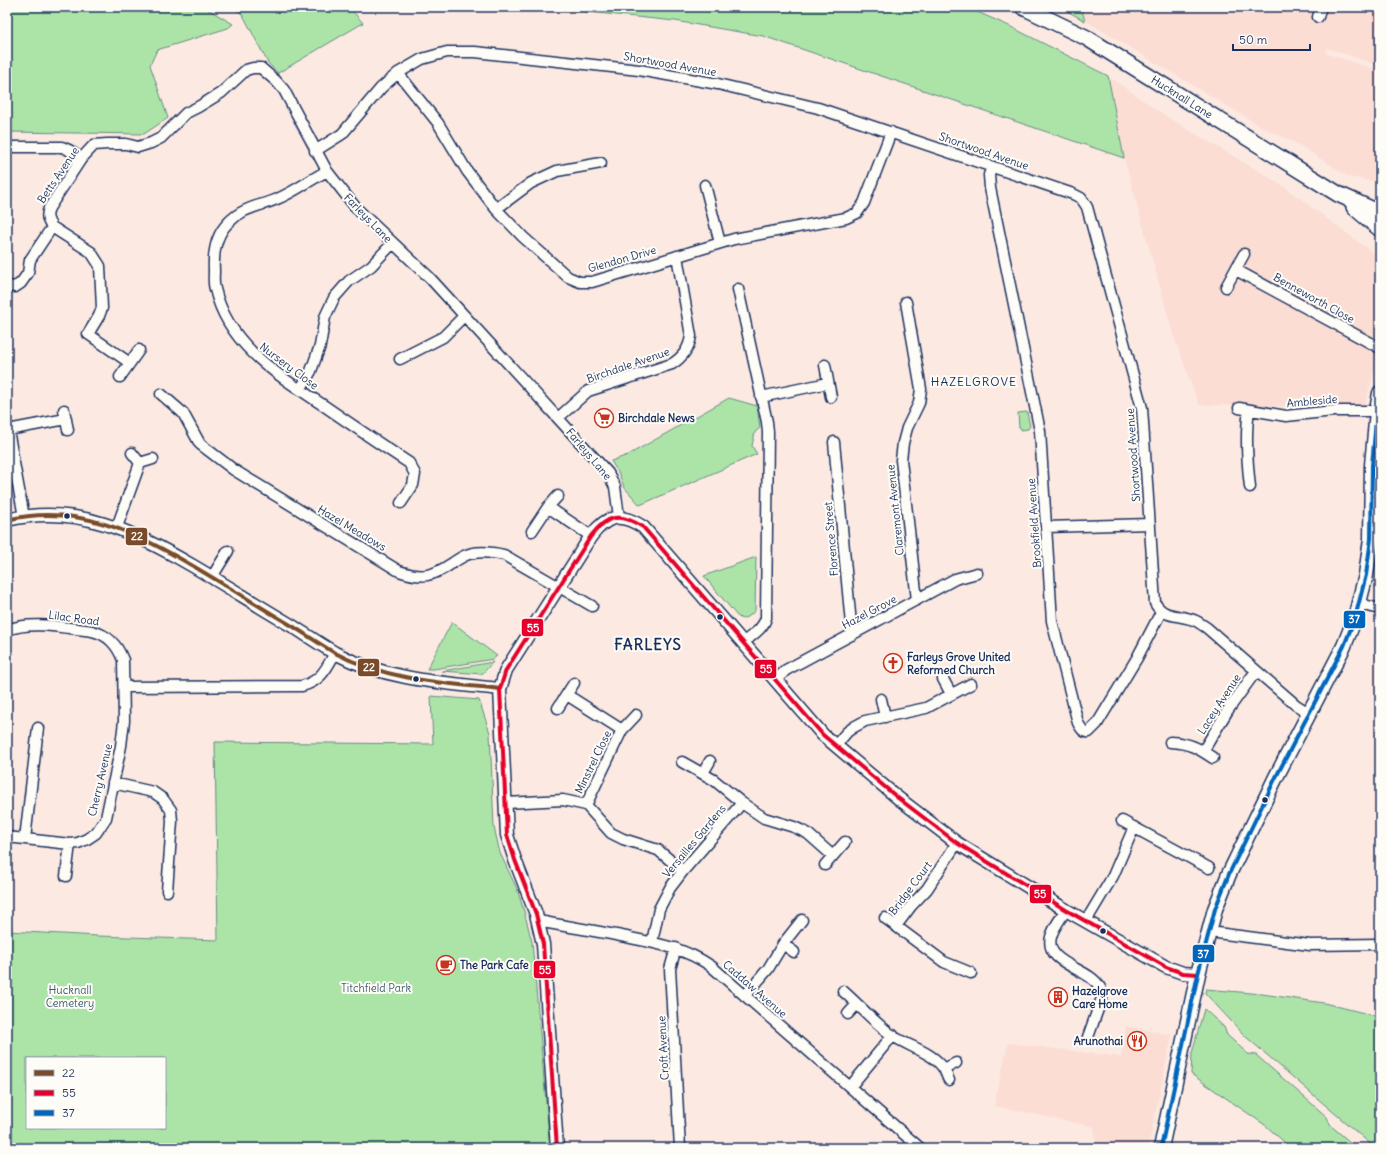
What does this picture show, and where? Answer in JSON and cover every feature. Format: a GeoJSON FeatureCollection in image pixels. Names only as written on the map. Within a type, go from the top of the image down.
{"type":"FeatureCollection","features":[{"type":"Feature","properties":{"kind":"main road","name":"Hucknall Lane"},"geometry":{"type":"LineString","coordinates":[[1023,7],[1087,38],[1338,194],[1380,213]]}},
{"type":"Feature","properties":{"kind":"main road","name":"Hucknall Lane"},"geometry":{"type":"LineString","coordinates":[[1338,194],[1380,229]]}},
{"type":"Feature","properties":{"kind":"main road"},"geometry":{"type":"LineString","coordinates":[[1161,1148],[1198,974],[1215,909],[1229,874],[1276,777],[1344,646],[1360,604],[1371,539],[1376,465],[1377,411],[1380,393]]}},
{"type":"Feature","properties":{"kind":"street","name":"Shortwood Avenue"},"geometry":{"type":"LineString","coordinates":[[315,151],[342,134],[381,88],[398,73],[422,59],[447,52],[475,52],[639,70],[718,84],[818,108],[1073,194],[1080,198],[1087,207],[1142,408],[1154,600],[1161,612]]}},
{"type":"Feature","properties":{"kind":"street","name":"Farleys Lane"},"geometry":{"type":"LineString","coordinates":[[261,68],[284,90],[315,151],[327,170],[356,208],[429,277],[608,473],[615,487],[619,517]]}},
{"type":"Feature","properties":{"kind":"street","name":"Betts Avenue"},"geometry":{"type":"LineString","coordinates":[[52,227],[48,221],[47,214],[49,208],[81,159],[94,146],[126,144],[138,147],[151,143],[161,138],[186,113],[221,93],[246,70],[261,68]]}},
{"type":"Feature","properties":{"kind":"street","name":"Glendon Drive"},"geometry":{"type":"LineString","coordinates":[[398,73],[438,123],[467,171],[496,209],[523,237],[568,277],[580,282],[592,282],[734,239],[846,218],[857,213],[864,203],[890,132]]}},
{"type":"Feature","properties":{"kind":"street"},"geometry":{"type":"LineString","coordinates":[[7,147],[62,147],[69,150],[81,159]]}},
{"type":"Feature","properties":{"kind":"street"},"geometry":{"type":"LineString","coordinates":[[496,209],[531,183],[557,171],[601,163]]}},
{"type":"Feature","properties":{"kind":"street","name":"Brookfield Avenue"},"geometry":{"type":"LineString","coordinates":[[992,166],[989,175],[990,188],[1040,431],[1052,621],[1078,723],[1082,730],[1086,732],[1093,730],[1137,658],[1161,612]]}},
{"type":"Feature","properties":{"kind":"street","name":"Nursery Close"},"geometry":{"type":"LineString","coordinates":[[327,170],[289,194],[276,200],[246,209],[228,223],[218,239],[213,258],[214,288],[221,309],[232,329],[250,351],[273,372],[409,463],[415,474],[413,485],[401,503]]}},
{"type":"Feature","properties":{"kind":"street"},"geometry":{"type":"LineString","coordinates":[[705,185],[720,244]]}},
{"type":"Feature","properties":{"kind":"street"},"geometry":{"type":"LineString","coordinates":[[7,286],[15,287],[28,273],[30,260],[52,227],[91,252],[98,262],[101,271],[102,308],[88,334],[130,363]]}},
{"type":"Feature","properties":{"kind":"street"},"geometry":{"type":"LineString","coordinates":[[300,390],[311,371],[320,346],[325,317],[334,298],[349,281],[371,266],[393,243]]}},
{"type":"Feature","properties":{"kind":"street"},"geometry":{"type":"LineString","coordinates":[[1226,287],[1244,254]]}},
{"type":"Feature","properties":{"kind":"street","name":"Birchdale Avenue"},"geometry":{"type":"LineString","coordinates":[[558,418],[588,391],[672,364],[680,359],[685,353],[690,345],[691,336],[678,256]]}},
{"type":"Feature","properties":{"kind":"street","name":"Benneworth Close"},"geometry":{"type":"LineString","coordinates":[[1236,270],[1380,348]]}},
{"type":"Feature","properties":{"kind":"street"},"geometry":{"type":"LineString","coordinates":[[738,289],[762,397],[768,432],[766,618],[765,624],[744,642]]}},
{"type":"Feature","properties":{"kind":"street","name":"Claremont Avenue"},"geometry":{"type":"LineString","coordinates":[[906,302],[921,389],[919,403],[905,435],[901,460],[917,600]]}},
{"type":"Feature","properties":{"kind":"street"},"geometry":{"type":"LineString","coordinates":[[400,359],[443,337],[464,316]]}},
{"type":"Feature","properties":{"kind":"street"},"geometry":{"type":"LineString","coordinates":[[120,377],[139,350]]}},
{"type":"Feature","properties":{"kind":"street"},"geometry":{"type":"LineString","coordinates":[[825,365],[831,397]]}},
{"type":"Feature","properties":{"kind":"street"},"geometry":{"type":"LineString","coordinates":[[762,397],[828,383]]}},
{"type":"Feature","properties":{"kind":"street","name":"Hazel Meadows"},"geometry":{"type":"LineString","coordinates":[[161,394],[183,413],[200,444],[234,470],[400,571],[414,575],[428,575],[443,569],[465,556],[480,552],[490,552],[504,555],[592,606]]}},
{"type":"Feature","properties":{"kind":"street","name":"Ambleside"},"geometry":{"type":"LineString","coordinates":[[1250,487],[1246,460],[1246,427],[1244,409],[1286,416],[1334,410],[1377,411]]}},
{"type":"Feature","properties":{"kind":"street"},"geometry":{"type":"LineString","coordinates":[[24,517],[8,427],[65,415],[68,430]]}},
{"type":"Feature","properties":{"kind":"street","name":"Florence Street"},"geometry":{"type":"LineString","coordinates":[[834,442],[852,635]]}},
{"type":"Feature","properties":{"kind":"street"},"geometry":{"type":"LineString","coordinates":[[132,452],[140,463]]}},
{"type":"Feature","properties":{"kind":"street"},"geometry":{"type":"LineString","coordinates":[[140,463],[153,459]]}},
{"type":"Feature","properties":{"kind":"street"},"geometry":{"type":"LineString","coordinates":[[117,527],[140,463]]}},
{"type":"Feature","properties":{"kind":"street"},"geometry":{"type":"LineString","coordinates":[[532,531],[548,507],[558,496]]}},
{"type":"Feature","properties":{"kind":"street"},"geometry":{"type":"LineString","coordinates":[[548,507],[591,536]]}},
{"type":"Feature","properties":{"kind":"street"},"geometry":{"type":"LineString","coordinates":[[7,520],[47,515],[71,516],[93,520],[117,527],[158,545],[336,653],[365,666],[396,676],[442,684],[500,689]]}},
{"type":"Feature","properties":{"kind":"street"},"geometry":{"type":"LineString","coordinates":[[557,1148],[543,944],[532,901],[515,860],[507,835],[500,689],[506,670],[591,536],[596,529],[612,518],[628,518],[643,527],[823,735],[898,798],[957,843],[1066,910],[1166,968],[1183,973],[1198,974]]}},
{"type":"Feature","properties":{"kind":"street"},"geometry":{"type":"LineString","coordinates":[[1046,527],[1150,524]]}},
{"type":"Feature","properties":{"kind":"street"},"geometry":{"type":"LineString","coordinates":[[212,577],[228,551]]}},
{"type":"Feature","properties":{"kind":"street","name":"Hazel Grove"},"geometry":{"type":"LineString","coordinates":[[776,680],[786,670],[955,579],[977,572]]}},
{"type":"Feature","properties":{"kind":"street"},"geometry":{"type":"LineString","coordinates":[[1360,604],[1380,609]]}},
{"type":"Feature","properties":{"kind":"street"},"geometry":{"type":"LineString","coordinates":[[1161,612],[1196,621],[1207,628],[1296,706],[1309,713]]}},
{"type":"Feature","properties":{"kind":"street","name":"Lilac Road"},"geometry":{"type":"LineString","coordinates":[[7,630],[33,625],[101,633],[119,650],[123,660],[124,687]]}},
{"type":"Feature","properties":{"kind":"street"},"geometry":{"type":"LineString","coordinates":[[124,687],[302,686],[316,680],[322,675],[336,653]]}},
{"type":"Feature","properties":{"kind":"street","name":"Lacey Avenue"},"geometry":{"type":"LineString","coordinates":[[1203,751],[1228,710],[1256,671]]}},
{"type":"Feature","properties":{"kind":"street"},"geometry":{"type":"LineString","coordinates":[[943,679],[951,694]]}},
{"type":"Feature","properties":{"kind":"street"},"geometry":{"type":"LineString","coordinates":[[558,708],[574,683]]}},
{"type":"Feature","properties":{"kind":"street"},"geometry":{"type":"LineString","coordinates":[[836,745],[846,732],[865,721],[926,708],[971,684]]}},
{"type":"Feature","properties":{"kind":"street","name":"Cherry Avenue"},"geometry":{"type":"LineString","coordinates":[[7,837],[70,844],[88,839],[101,826],[106,818],[121,746],[124,721],[124,687]]}},
{"type":"Feature","properties":{"kind":"street","name":"Minstrel Close"},"geometry":{"type":"LineString","coordinates":[[567,695],[622,730]]}},
{"type":"Feature","properties":{"kind":"street"},"geometry":{"type":"LineString","coordinates":[[881,699],[885,717]]}},
{"type":"Feature","properties":{"kind":"street","name":"Minstrel Close"},"geometry":{"type":"LineString","coordinates":[[586,805],[622,730],[636,715]]}},
{"type":"Feature","properties":{"kind":"street"},"geometry":{"type":"LineString","coordinates":[[25,839],[38,728]]}},
{"type":"Feature","properties":{"kind":"street","name":"Lacey Avenue"},"geometry":{"type":"LineString","coordinates":[[1170,742],[1183,742],[1194,746],[1213,758]]}},
{"type":"Feature","properties":{"kind":"street"},"geometry":{"type":"LineString","coordinates":[[703,773],[710,761]]}},
{"type":"Feature","properties":{"kind":"street","name":"Versailles Gardens"},"geometry":{"type":"LineString","coordinates":[[682,762],[714,780],[742,803],[764,818],[794,827],[807,833],[833,856]]}},
{"type":"Feature","properties":{"kind":"street"},"geometry":{"type":"LineString","coordinates":[[113,784],[153,792],[163,799],[171,810],[172,821],[167,890]]}},
{"type":"Feature","properties":{"kind":"street"},"geometry":{"type":"LineString","coordinates":[[506,803],[563,800],[586,805],[611,833],[623,840],[658,850],[683,871]]}},
{"type":"Feature","properties":{"kind":"street","name":"Versailles Gardens"},"geometry":{"type":"LineString","coordinates":[[652,942],[659,910],[670,888],[742,803]]}},
{"type":"Feature","properties":{"kind":"street"},"geometry":{"type":"LineString","coordinates":[[1122,821],[1209,868]]}},
{"type":"Feature","properties":{"kind":"street"},"geometry":{"type":"LineString","coordinates":[[1086,921],[1112,876],[1134,827]]}},
{"type":"Feature","properties":{"kind":"street"},"geometry":{"type":"LineString","coordinates":[[825,865],[845,842]]}},
{"type":"Feature","properties":{"kind":"street","name":"Bridge Court"},"geometry":{"type":"LineString","coordinates":[[896,926],[910,906],[927,889],[957,843]]}},
{"type":"Feature","properties":{"kind":"street"},"geometry":{"type":"LineString","coordinates":[[66,876],[70,844]]}},
{"type":"Feature","properties":{"kind":"street"},"geometry":{"type":"LineString","coordinates":[[1066,910],[1051,935],[1050,943],[1052,950],[1056,957],[1094,980],[1102,991],[1102,998],[1088,1037]]}},
{"type":"Feature","properties":{"kind":"street","name":"Bridge Court"},"geometry":{"type":"LineString","coordinates":[[885,918],[944,962],[971,974]]}},
{"type":"Feature","properties":{"kind":"street"},"geometry":{"type":"LineString","coordinates":[[745,996],[768,969],[802,920]]}},
{"type":"Feature","properties":{"kind":"street","name":"Caddaw Avenue"},"geometry":{"type":"LineString","coordinates":[[538,921],[652,942],[676,948],[700,959],[711,966],[920,1148]]}},
{"type":"Feature","properties":{"kind":"street"},"geometry":{"type":"LineString","coordinates":[[1209,932],[1310,945],[1380,944]]}},
{"type":"Feature","properties":{"kind":"street"},"geometry":{"type":"LineString","coordinates":[[784,944],[794,952]]}},
{"type":"Feature","properties":{"kind":"street","name":"Croft Avenue"},"geometry":{"type":"LineString","coordinates":[[676,948],[670,969],[680,1148]]}},
{"type":"Feature","properties":{"kind":"street"},"geometry":{"type":"LineString","coordinates":[[843,991],[893,1036],[937,1061],[944,1069],[949,1080]]}},
{"type":"Feature","properties":{"kind":"street"},"geometry":{"type":"LineString","coordinates":[[848,1014],[857,1004]]}},
{"type":"Feature","properties":{"kind":"street"},"geometry":{"type":"LineString","coordinates":[[850,1087],[893,1036]]}},
{"type":"Feature","properties":{"kind":"street"},"geometry":{"type":"LineString","coordinates":[[944,1069],[956,1064]]}},
{"type":"Feature","properties":{"kind":"shaded area"},"geometry":{"type":"Polygon","coordinates":[[[1081,7],[1380,7],[1380,66],[1327,48],[1325,53],[1380,71],[1380,190],[1376,182],[1349,177],[1299,145],[1262,127],[1086,21],[1081,7]]]}},
{"type":"Feature","properties":{"kind":"shaded area"},"geometry":{"type":"Polygon","coordinates":[[[1108,76],[1169,118],[1282,185],[1380,258],[1380,352],[1364,407],[1199,405],[1173,334],[1124,158],[1108,76]]]}},
{"type":"Feature","properties":{"kind":"shaded area"},"geometry":{"type":"Polygon","coordinates":[[[1126,1026],[1172,1035],[1148,1148],[1096,1148],[1094,1127],[994,1106],[1008,1043],[1121,1057],[1126,1026]]]}},
{"type":"Feature","properties":{"kind":"green space"},"geometry":{"type":"Polygon","coordinates":[[[7,7],[204,7],[233,24],[228,28],[157,50],[150,65],[168,118],[144,134],[7,132],[7,7]]]}},
{"type":"Feature","properties":{"kind":"green space"},"geometry":{"type":"Polygon","coordinates":[[[232,7],[349,7],[363,23],[278,73],[268,63],[244,17],[232,7]]]}},
{"type":"Feature","properties":{"kind":"green space"},"geometry":{"type":"Polygon","coordinates":[[[539,7],[966,7],[1007,25],[1108,76],[1124,158],[763,36],[675,21],[539,7]]]}},
{"type":"Feature","properties":{"kind":"green space"},"geometry":{"type":"Polygon","coordinates":[[[1060,7],[1081,7],[1085,21],[1060,7]]]}},
{"type":"Feature","properties":{"kind":"green space"},"geometry":{"type":"Polygon","coordinates":[[[729,398],[757,406],[760,428],[755,432],[752,446],[757,454],[640,505],[624,487],[619,474],[611,461],[628,455],[729,398]]]}},
{"type":"Feature","properties":{"kind":"green space"},"geometry":{"type":"Polygon","coordinates":[[[1027,412],[1030,426],[1028,429],[1021,430],[1021,428],[1019,428],[1018,413],[1027,412]]]}},
{"type":"Feature","properties":{"kind":"green space"},"geometry":{"type":"Polygon","coordinates":[[[756,557],[755,611],[742,619],[737,616],[704,576],[756,557]]]}},
{"type":"Feature","properties":{"kind":"green space"},"geometry":{"type":"Polygon","coordinates":[[[452,622],[497,656],[493,659],[427,669],[452,622]]]}},
{"type":"Feature","properties":{"kind":"green space"},"geometry":{"type":"Polygon","coordinates":[[[493,662],[482,674],[442,671],[493,662]]]}},
{"type":"Feature","properties":{"kind":"green space","name":"Titchfield Park"},"geometry":{"type":"Polygon","coordinates":[[[431,696],[479,700],[490,733],[494,827],[500,853],[517,889],[532,942],[550,1148],[7,1148],[7,931],[218,940],[215,742],[433,744],[431,696]]]}},
{"type":"Feature","properties":{"kind":"green space"},"geometry":{"type":"Polygon","coordinates":[[[1206,989],[1262,994],[1324,1003],[1380,1017],[1380,1148],[1375,1148],[1245,1036],[1205,993],[1206,989]]]}},
{"type":"Feature","properties":{"kind":"green space"},"geometry":{"type":"Polygon","coordinates":[[[1204,1009],[1224,1027],[1227,1035],[1248,1054],[1256,1055],[1327,1117],[1330,1125],[1357,1148],[1291,1148],[1265,1125],[1191,1074],[1192,1053],[1204,1009]]]}},
{"type":"Feature","properties":{"kind":"transit line","name":"37"},"geometry":{"type":"LineString","coordinates":[[1161,1148],[1198,974],[1215,909],[1229,874],[1276,777],[1344,646],[1355,618],[1366,575],[1371,539],[1372,465],[1380,393]]}},
{"type":"Feature","properties":{"kind":"transit line","name":"22"},"geometry":{"type":"LineString","coordinates":[[7,520],[33,516],[57,515],[81,518],[104,524],[127,532],[171,554],[335,653],[354,662],[395,675],[415,679],[500,689]]}},
{"type":"Feature","properties":{"kind":"transit line","name":"55"},"geometry":{"type":"LineString","coordinates":[[557,1148],[543,944],[536,914],[507,835],[500,689],[506,670],[591,536],[608,520],[614,518],[627,519],[643,527],[823,735],[898,798],[957,843],[1066,910],[1166,967],[1183,973],[1198,974]]}},
{"type":"Feature","properties":{"kind":"place","name":"Birchdale News"},"geometry":{"type":"Point","coordinates":[604,418]}},
{"type":"Feature","properties":{"kind":"place","name":"Farleys Grove United Reformed Church"},"geometry":{"type":"Point","coordinates":[893,663]}},
{"type":"Feature","properties":{"kind":"place","name":"The Park Cafe"},"geometry":{"type":"Point","coordinates":[446,965]}},
{"type":"Feature","properties":{"kind":"place","name":"Hazelgrove Care Home"},"geometry":{"type":"Point","coordinates":[1058,997]}},
{"type":"Feature","properties":{"kind":"place","name":"Arunothai"},"geometry":{"type":"Point","coordinates":[1137,1041]}},
{"type":"Feature","properties":{"kind":"district","name":"HAZELGROVE"},"geometry":{"type":"Point","coordinates":[974,381]}},
{"type":"Feature","properties":{"kind":"district","name":"FARLEYS"},"geometry":{"type":"Point","coordinates":[648,644]}},
{"type":"Feature","properties":{"kind":"park label","name":"Hucknall Cemetery"},"geometry":{"type":"Point","coordinates":[70,996]}}]}
